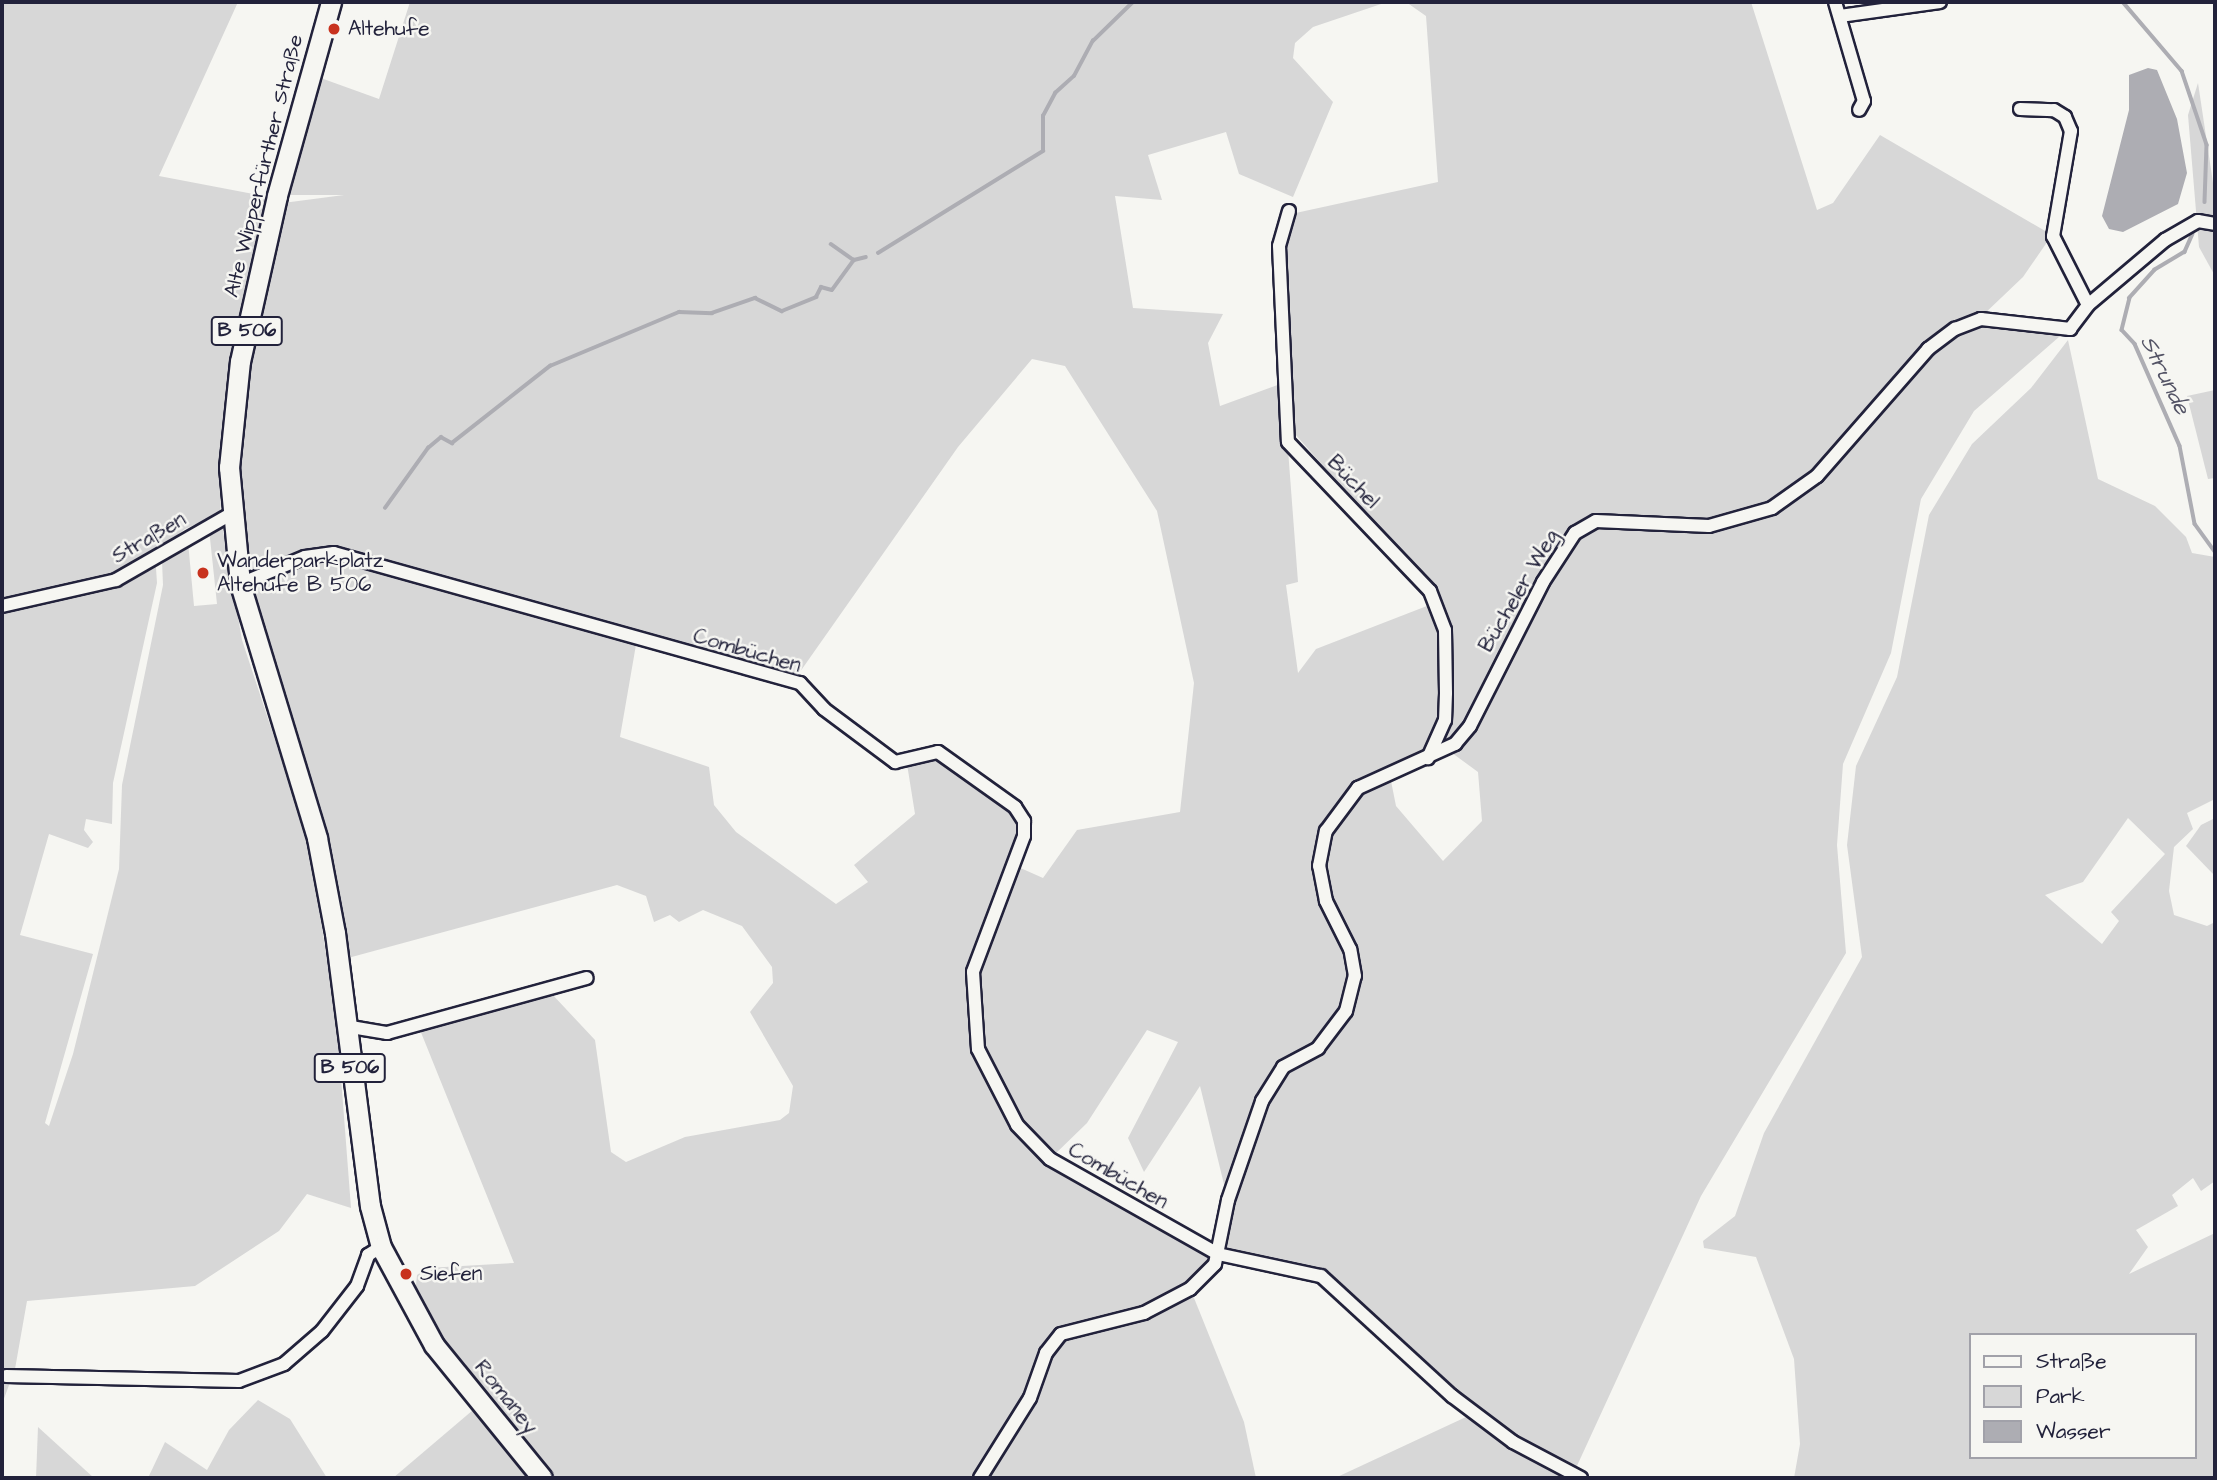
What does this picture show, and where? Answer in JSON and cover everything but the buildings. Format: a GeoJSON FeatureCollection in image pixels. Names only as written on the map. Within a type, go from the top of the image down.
{"type":"FeatureCollection","features":[{"type":"Feature","properties":{"kind":"main road","name":"Alte Wipperfürther Straße"},"geometry":{"type":"LineString","coordinates":[[231,514],[229,467],[251,309],[331,2]]}},
{"type":"Feature","properties":{"kind":"main road","name":"B 506"},"geometry":{"type":"LineString","coordinates":[[231,514],[240,584],[317,838],[381,1247]]}},
{"type":"Feature","properties":{"kind":"main road","name":"Romaney"},"geometry":{"type":"LineString","coordinates":[[381,1247],[434,1345],[542,1478]]}},
{"type":"Feature","properties":{"kind":"street"},"geometry":{"type":"LineString","coordinates":[[1835,2],[1864,101],[1859,110]]}},
{"type":"Feature","properties":{"kind":"street"},"geometry":{"type":"LineString","coordinates":[[1840,16],[1940,2]]}},
{"type":"Feature","properties":{"kind":"street"},"geometry":{"type":"LineString","coordinates":[[2020,109],[2054,110],[2065,117],[2071,131],[2053,236],[2088,305]]}},
{"type":"Feature","properties":{"kind":"street","name":"Büchel"},"geometry":{"type":"LineString","coordinates":[[1289,211],[1279,246],[1288,442],[1430,591],[1445,630],[1446,693],[1445,720],[1428,758]]}},
{"type":"Feature","properties":{"kind":"street","name":"Bücheler Weg"},"geometry":{"type":"LineString","coordinates":[[1217,1254],[1228,1200],[1262,1101],[1283,1068],[1318,1048],[1346,1011],[1355,976],[1350,949],[1324,890],[1319,866],[1326,831],[1359,788],[1455,744],[1470,726],[1530,605],[1575,533],[1596,521],[1709,526],[1772,508],[1817,476],[1928,348],[1955,329],[1981,319],[2070,329],[2088,305],[2165,240],[2198,221],[2215,224]]}},
{"type":"Feature","properties":{"kind":"street","name":"Straßen"},"geometry":{"type":"LineString","coordinates":[[2,607],[116,580],[231,514]]}},
{"type":"Feature","properties":{"kind":"street","name":"Combüchen"},"geometry":{"type":"LineString","coordinates":[[240,584],[305,556],[334,553],[800,682],[824,709],[895,762],[938,752],[1015,807],[1024,821],[1024,836],[973,972],[978,1049],[992,1083],[1017,1125],[1050,1159],[1217,1254]]}},
{"type":"Feature","properties":{"kind":"street"},"geometry":{"type":"LineString","coordinates":[[345,1026],[387,1033],[587,978]]}},
{"type":"Feature","properties":{"kind":"street"},"geometry":{"type":"LineString","coordinates":[[6,1376],[239,1381],[284,1364],[322,1331],[357,1286],[368,1255],[381,1247]]}},
{"type":"Feature","properties":{"kind":"street"},"geometry":{"type":"LineString","coordinates":[[980,1478],[1030,1398],[1046,1353],[1061,1334],[1122,1321],[1170,1301],[1207,1275],[1217,1254],[1321,1276],[1452,1396],[1513,1442],[1581,1478]]}},
{"type":"Feature","properties":{"kind":"green space"},"geometry":{"type":"Polygon","coordinates":[[[2,2],[238,2],[159,176],[269,197],[232,357],[220,513],[185,529],[155,553],[157,583],[113,783],[112,824],[86,819],[84,830],[93,842],[88,848],[49,834],[20,935],[93,954],[45,1123],[49,1126],[73,1054],[119,869],[122,785],[163,585],[162,561],[188,542],[194,606],[217,604],[209,529],[222,525],[242,640],[309,843],[337,1025],[351,1208],[307,1194],[279,1231],[195,1286],[27,1301],[15,1369],[2,1404],[2,2]]]}},
{"type":"Feature","properties":{"kind":"green space"},"geometry":{"type":"Polygon","coordinates":[[[410,2],[1387,2],[1313,27],[1295,43],[1293,58],[1333,102],[1293,197],[1239,174],[1226,132],[1148,155],[1162,200],[1115,196],[1133,308],[1223,314],[1208,343],[1220,406],[1283,383],[1298,582],[1286,585],[1298,673],[1316,649],[1432,604],[1439,629],[1437,750],[1359,786],[1328,831],[1360,789],[1390,776],[1396,806],[1443,861],[1482,821],[1478,772],[1448,750],[1474,727],[1571,541],[1596,523],[1743,521],[1817,478],[1929,349],[1981,322],[2067,330],[1974,411],[1921,499],[1891,653],[1843,764],[1837,845],[1846,953],[1701,1196],[1576,1468],[1490,1421],[1338,1286],[1222,1249],[1231,1213],[1200,1086],[1144,1172],[1128,1138],[1178,1042],[1147,1030],[1087,1123],[1051,1158],[1019,1124],[981,1049],[976,970],[1016,866],[1043,878],[1077,830],[1180,812],[1194,683],[1157,511],[1065,366],[1032,359],[958,447],[795,679],[310,552],[254,571],[245,567],[236,464],[247,360],[283,203],[344,195],[285,195],[318,77],[379,99],[410,2]]]}},
{"type":"Feature","properties":{"kind":"green space"},"geometry":{"type":"Polygon","coordinates":[[[1406,2],[1751,2],[1817,210],[1833,203],[1880,135],[2052,235],[2023,277],[1981,317],[1954,327],[1816,474],[1772,505],[1709,524],[1595,518],[1572,532],[1467,726],[1443,747],[1443,628],[1433,590],[1287,425],[1280,247],[1291,214],[1438,182],[1426,16],[1406,2]]]}},
{"type":"Feature","properties":{"kind":"green space"},"geometry":{"type":"Polygon","coordinates":[[[2198,83],[2215,196],[2215,276],[2199,247],[2188,115],[2198,83]]]}},
{"type":"Feature","properties":{"kind":"green space"},"geometry":{"type":"Polygon","coordinates":[[[2068,340],[2098,479],[2155,506],[2186,537],[2192,553],[2215,557],[2215,799],[2187,813],[2193,829],[2174,847],[2169,891],[2174,915],[2207,926],[2215,922],[2215,1181],[2201,1191],[2193,1178],[2172,1195],[2178,1206],[2136,1230],[2148,1247],[2129,1274],[2215,1233],[2215,1478],[1794,1478],[1800,1444],[1794,1359],[1756,1257],[1704,1248],[1703,1241],[1735,1216],[1764,1133],[1862,957],[1847,845],[1856,766],[1897,677],[1929,515],[1972,444],[2031,388],[2068,340]],[[2128,818],[2083,882],[2045,895],[2102,944],[2119,921],[2111,912],[2165,854],[2128,818]]]}},
{"type":"Feature","properties":{"kind":"green space"},"geometry":{"type":"Polygon","coordinates":[[[2215,390],[2215,478],[2208,479],[2187,396],[2215,390]]]}},
{"type":"Feature","properties":{"kind":"green space"},"geometry":{"type":"Polygon","coordinates":[[[337,556],[637,639],[620,737],[709,767],[714,805],[736,832],[836,904],[868,882],[854,865],[915,814],[907,764],[937,754],[1013,808],[1022,835],[971,971],[976,1049],[990,1082],[1049,1160],[1219,1251],[1186,1286],[1119,1318],[1057,1332],[979,1478],[546,1478],[440,1344],[415,1295],[417,1275],[427,1268],[514,1263],[420,1030],[551,993],[595,1040],[611,1152],[626,1162],[685,1137],[780,1120],[789,1113],[793,1086],[750,1012],[773,983],[772,967],[742,926],[703,910],[679,922],[670,915],[654,922],[646,896],[617,885],[348,958],[249,589],[308,558],[337,556]]]}},
{"type":"Feature","properties":{"kind":"green space"},"geometry":{"type":"Polygon","coordinates":[[[2215,818],[2215,876],[2186,846],[2201,825],[2215,818]]]}},
{"type":"Feature","properties":{"kind":"green space"},"geometry":{"type":"Polygon","coordinates":[[[1192,1293],[1244,1422],[1256,1478],[985,1478],[1059,1341],[1192,1293]]]}},
{"type":"Feature","properties":{"kind":"green space"},"geometry":{"type":"Polygon","coordinates":[[[258,1400],[290,1419],[327,1478],[148,1478],[165,1442],[207,1470],[229,1430],[258,1400]]]}},
{"type":"Feature","properties":{"kind":"green space"},"geometry":{"type":"Polygon","coordinates":[[[473,1410],[532,1478],[393,1478],[473,1410]]]}},
{"type":"Feature","properties":{"kind":"green space"},"geometry":{"type":"Polygon","coordinates":[[[1466,1417],[1514,1450],[1572,1478],[1335,1478],[1466,1417]]]}},
{"type":"Feature","properties":{"kind":"green space"},"geometry":{"type":"Polygon","coordinates":[[[38,1427],[94,1478],[36,1478],[38,1427]]]}},
{"type":"Feature","properties":{"kind":"water"},"geometry":{"type":"Polygon","coordinates":[[[2148,68],[2157,70],[2177,119],[2187,173],[2178,204],[2123,232],[2109,229],[2102,216],[2129,110],[2129,75],[2148,68]]]}},
{"type":"Feature","properties":{"kind":"waterway"},"geometry":{"type":"LineString","coordinates":[[878,253],[1043,151],[1043,116],[1055,93],[1074,76],[1093,41],[1133,2]]}},
{"type":"Feature","properties":{"kind":"waterway","name":"Strunde"},"geometry":{"type":"LineString","coordinates":[[2123,2],[2182,71],[2207,145],[2205,202]]}},
{"type":"Feature","properties":{"kind":"waterway","name":"Strunde"},"geometry":{"type":"LineString","coordinates":[[2193,234],[2185,252],[2155,270],[2130,298],[2122,330],[2135,344],[2180,446],[2195,524],[2215,552]]}},
{"type":"Feature","properties":{"kind":"waterway"},"geometry":{"type":"LineString","coordinates":[[831,244],[854,260]]}},
{"type":"Feature","properties":{"kind":"waterway"},"geometry":{"type":"LineString","coordinates":[[385,508],[428,448],[441,437],[452,443],[550,366],[679,312],[712,313],[755,298],[782,311],[816,297],[821,287],[832,290],[854,260],[866,257]]}},
{"type":"Feature","properties":{"kind":"place","name":"Altehufe"},"geometry":{"type":"Point","coordinates":[334,29]}},
{"type":"Feature","properties":{"kind":"place","name":"Wanderparkplatz Altehufe B 506"},"geometry":{"type":"Point","coordinates":[203,573]}},
{"type":"Feature","properties":{"kind":"place","name":"Siefen"},"geometry":{"type":"Point","coordinates":[406,1274]}}]}
